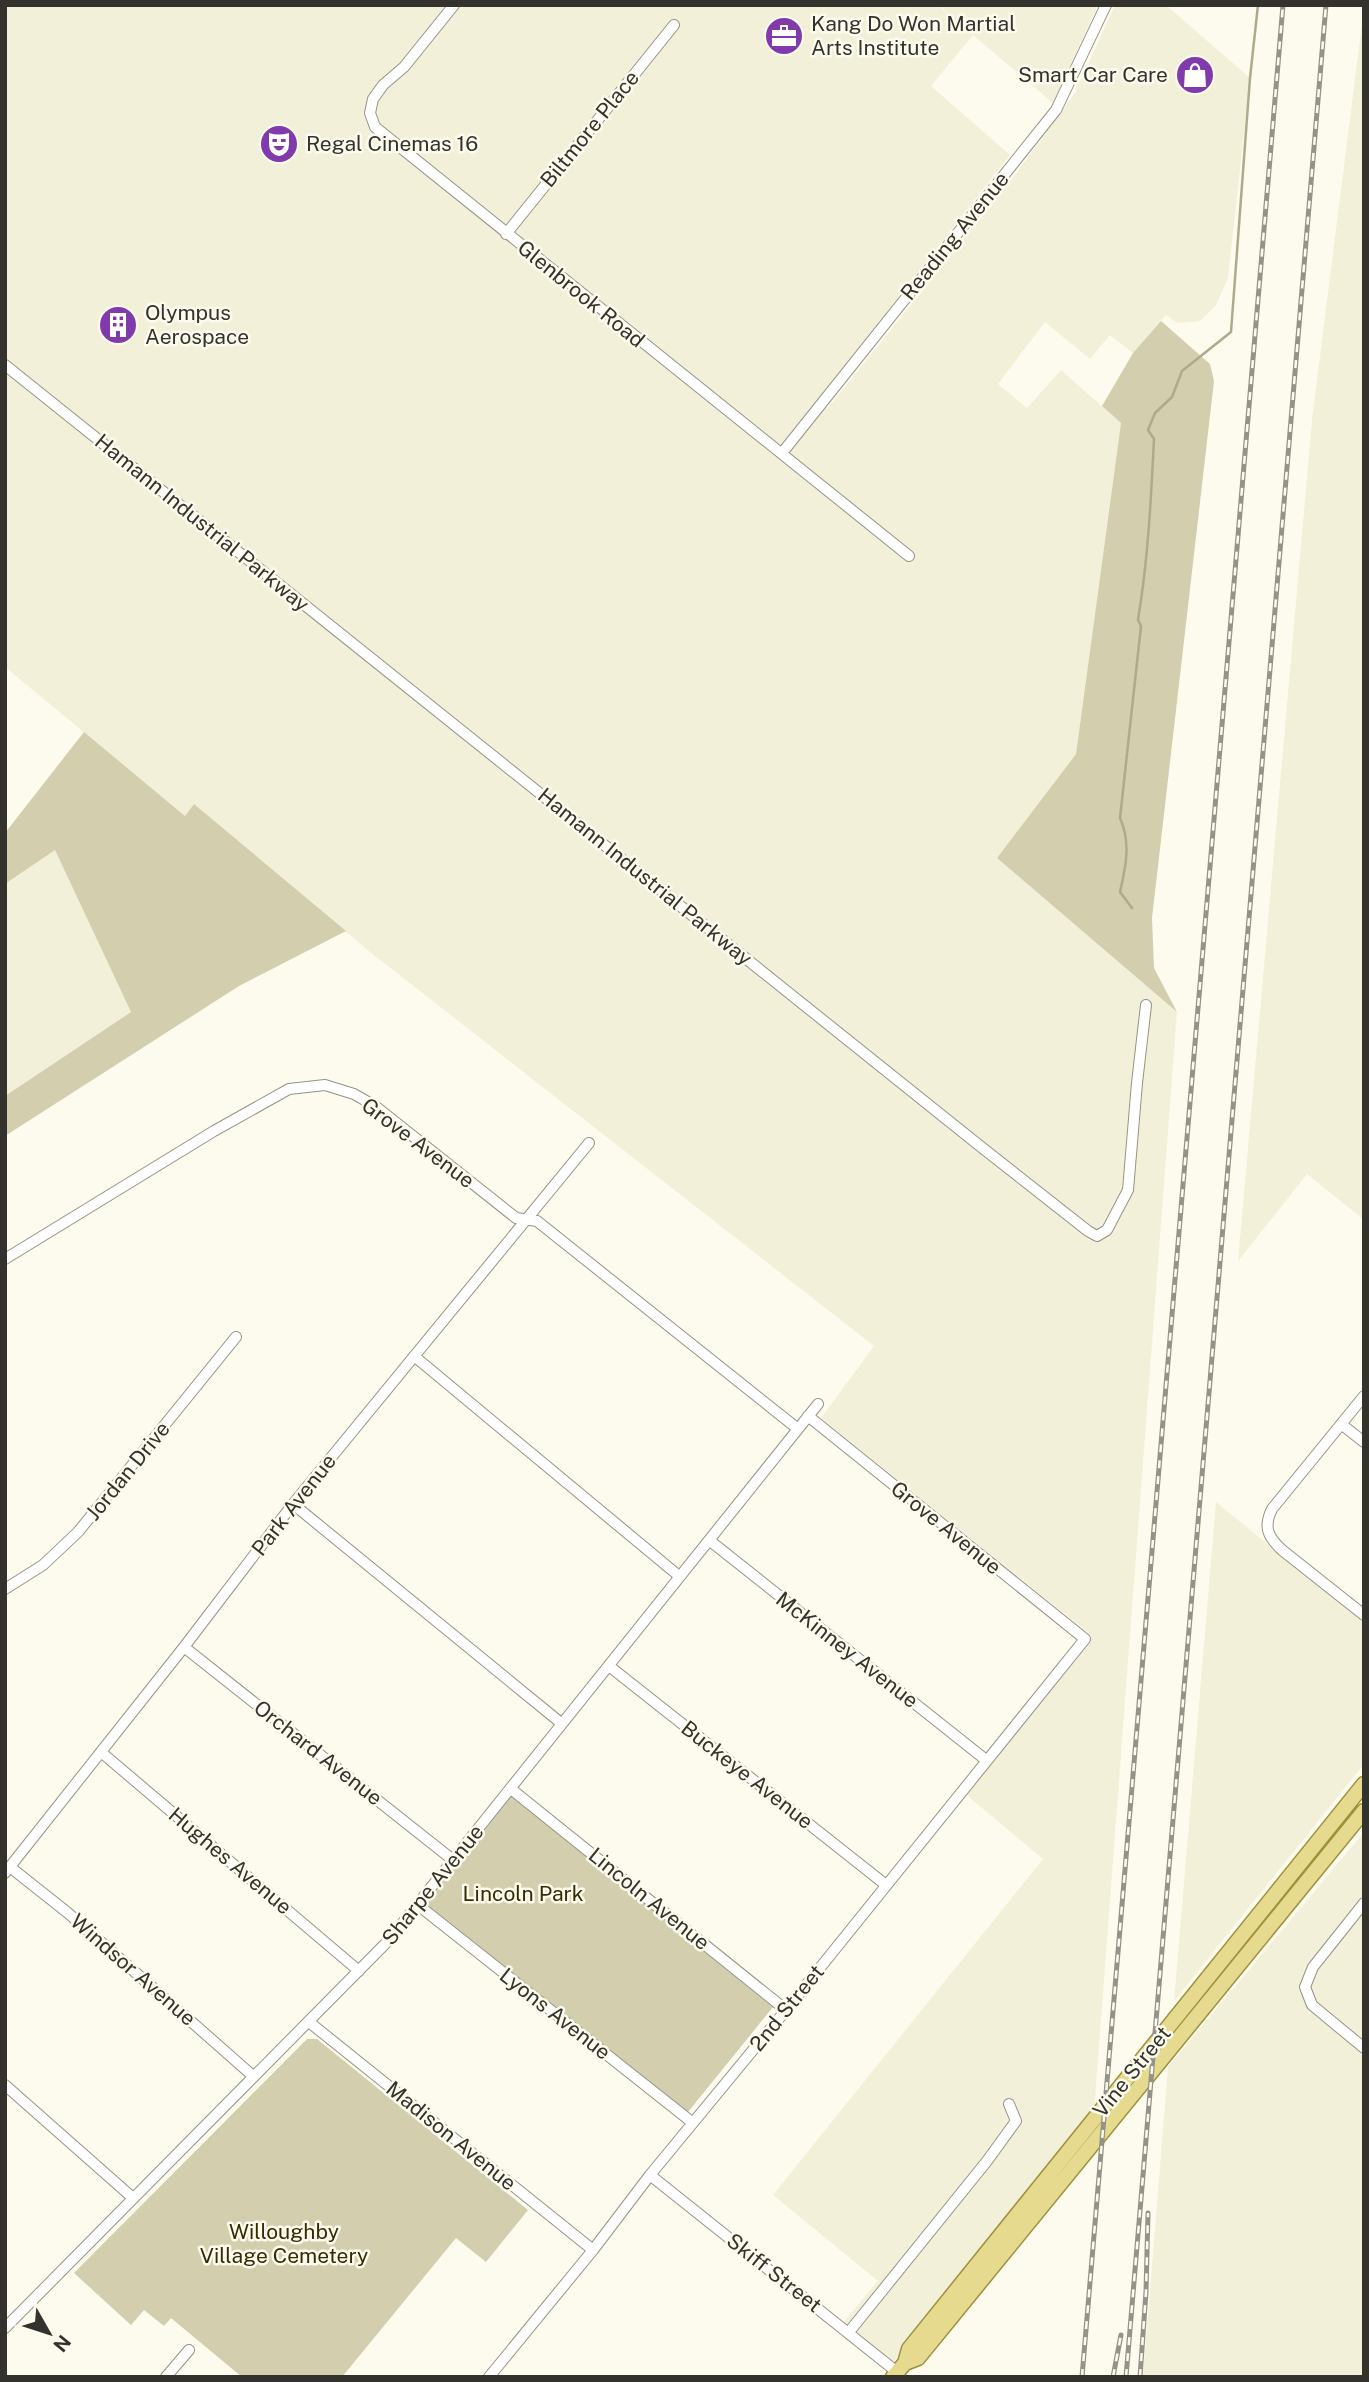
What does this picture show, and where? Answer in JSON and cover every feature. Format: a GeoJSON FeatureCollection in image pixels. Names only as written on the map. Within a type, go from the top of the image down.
{"type":"FeatureCollection","features":[{"type":"Feature","properties":{"kind":"main road","name":"Vine Street"},"geometry":{"type":"LineString","coordinates":[[898,2371],[909,2349],[1364,1784]]}},
{"type":"Feature","properties":{"kind":"main road","name":"Vine Street"},"geometry":{"type":"LineString","coordinates":[[898,2371],[918,2358],[1364,1811]]}},
{"type":"Feature","properties":{"kind":"street","name":"Glenbrook Road"},"geometry":{"type":"LineString","coordinates":[[454,5],[404,67],[383,85],[373,99],[370,113],[378,131],[909,556]]}},
{"type":"Feature","properties":{"kind":"street","name":"Reading Avenue"},"geometry":{"type":"LineString","coordinates":[[782,453],[1056,110],[1070,86],[1106,5]]}},
{"type":"Feature","properties":{"kind":"street","name":"Biltmore Place"},"geometry":{"type":"LineString","coordinates":[[506,234],[674,25]]}},
{"type":"Feature","properties":{"kind":"street","name":"Hamann Industrial Parkway"},"geometry":{"type":"LineString","coordinates":[[5,365],[980,1146],[1097,1236],[1107,1230],[1128,1190],[1146,1005]]}},
{"type":"Feature","properties":{"kind":"street","name":"Grove Avenue"},"geometry":{"type":"LineString","coordinates":[[5,1259],[214,1130],[278,1095],[289,1090],[325,1085],[354,1094],[375,1106],[516,1218],[537,1221],[798,1429]]}},
{"type":"Feature","properties":{"kind":"street","name":"Park Avenue"},"geometry":{"type":"LineString","coordinates":[[8,1870],[293,1504],[589,1143]]}},
{"type":"Feature","properties":{"kind":"street","name":"Jordan Drive"},"geometry":{"type":"LineString","coordinates":[[5,1589],[43,1565],[78,1532],[236,1337]]}},
{"type":"Feature","properties":{"kind":"street"},"geometry":{"type":"LineString","coordinates":[[414,1356],[678,1576]]}},
{"type":"Feature","properties":{"kind":"street"},"geometry":{"type":"LineString","coordinates":[[1364,1396],[1272,1509],[1266,1528],[1271,1539],[1282,1550],[1364,1615]]}},
{"type":"Feature","properties":{"kind":"street","name":"Sharpe Avenue"},"geometry":{"type":"LineString","coordinates":[[5,2328],[389,1940],[818,1404]]}},
{"type":"Feature","properties":{"kind":"street","name":"Grove Avenue"},"geometry":{"type":"LineString","coordinates":[[808,1416],[1084,1639]]}},
{"type":"Feature","properties":{"kind":"street"},"geometry":{"type":"LineString","coordinates":[[1341,1424],[1364,1442]]}},
{"type":"Feature","properties":{"kind":"street"},"geometry":{"type":"LineString","coordinates":[[293,1504],[561,1723]]}},
{"type":"Feature","properties":{"kind":"street","name":"McKinney Avenue"},"geometry":{"type":"LineString","coordinates":[[709,1541],[986,1760]]}},
{"type":"Feature","properties":{"kind":"street","name":"2nd Street"},"geometry":{"type":"LineString","coordinates":[[489,2377],[1084,1639]]}},
{"type":"Feature","properties":{"kind":"street","name":"Orchard Avenue"},"geometry":{"type":"LineString","coordinates":[[184,1647],[453,1860]]}},
{"type":"Feature","properties":{"kind":"street","name":"Buckeye Avenue"},"geometry":{"type":"LineString","coordinates":[[609,1666],[886,1885]]}},
{"type":"Feature","properties":{"kind":"street","name":"Hughes Avenue"},"geometry":{"type":"LineString","coordinates":[[101,1752],[359,1971]]}},
{"type":"Feature","properties":{"kind":"street","name":"Lincoln Avenue"},"geometry":{"type":"LineString","coordinates":[[511,1789],[786,2010]]}},
{"type":"Feature","properties":{"kind":"street","name":"Windsor Avenue"},"geometry":{"type":"LineString","coordinates":[[8,1870],[68,1913],[253,2076]]}},
{"type":"Feature","properties":{"kind":"street"},"geometry":{"type":"LineString","coordinates":[[1364,1903],[1312,1967],[1304,1987],[1312,2004],[1364,2048]]}},
{"type":"Feature","properties":{"kind":"street","name":"Lyons Avenue"},"geometry":{"type":"LineString","coordinates":[[418,1905],[693,2123]]}},
{"type":"Feature","properties":{"kind":"street","name":"Madison Avenue"},"geometry":{"type":"LineString","coordinates":[[309,2022],[593,2250]]}},
{"type":"Feature","properties":{"kind":"street"},"geometry":{"type":"LineString","coordinates":[[5,2085],[133,2198]]}},
{"type":"Feature","properties":{"kind":"street"},"geometry":{"type":"LineString","coordinates":[[849,2332],[1016,2121],[1009,2104]]}},
{"type":"Feature","properties":{"kind":"street","name":"Skiff Street"},"geometry":{"type":"LineString","coordinates":[[650,2175],[898,2371]]}},
{"type":"Feature","properties":{"kind":"street"},"geometry":{"type":"LineString","coordinates":[[166,2377],[189,2350]]}},
{"type":"Feature","properties":{"kind":"shaded area"},"geometry":{"type":"Polygon","coordinates":[[[5,5],[938,5],[949,15],[940,5],[1098,5],[1053,103],[973,35],[931,86],[1010,155],[818,399],[828,408],[1012,179],[1075,93],[1115,5],[1166,5],[1250,78],[1228,278],[1216,305],[1200,321],[1177,323],[1166,315],[1133,353],[1110,335],[1090,359],[1045,322],[998,384],[1027,408],[1061,370],[1121,423],[1076,754],[997,858],[1177,1012],[1094,2113],[892,2364],[842,2324],[878,2281],[773,2195],[1043,1859],[963,1792],[1091,1635],[821,1418],[874,1346],[370,952],[194,804],[185,816],[5,667],[5,5]]]}},
{"type":"Feature","properties":{"kind":"shaded area"},"geometry":{"type":"Polygon","coordinates":[[[1364,7],[1364,1220],[1307,1174],[1238,1261],[1312,420],[1364,7]]]}},
{"type":"Feature","properties":{"kind":"shaded area"},"geometry":{"type":"Polygon","coordinates":[[[55,849],[131,1012],[5,1096],[5,884],[55,849]]]}},
{"type":"Feature","properties":{"kind":"shaded area"},"geometry":{"type":"Polygon","coordinates":[[[1216,1502],[1364,1622],[1364,1764],[1174,2001],[1216,1502]]]}},
{"type":"Feature","properties":{"kind":"shaded area"},"geometry":{"type":"Polygon","coordinates":[[[1364,1832],[1364,2377],[1143,2377],[1168,2067],[1364,1832]]]}},
{"type":"Feature","properties":{"kind":"green space"},"geometry":{"type":"Polygon","coordinates":[[[1161,321],[1210,364],[1214,381],[1152,918],[1154,968],[1177,1012],[997,858],[1076,754],[1121,423],[1102,406],[1133,353],[1161,321]]]}},
{"type":"Feature","properties":{"kind":"green space"},"geometry":{"type":"Polygon","coordinates":[[[84,732],[185,816],[194,804],[346,931],[239,986],[5,1136],[5,1096],[131,1012],[55,850],[5,884],[5,833],[84,732]]]}},
{"type":"Feature","properties":{"kind":"green space","name":"Lincoln Park"},"geometry":{"type":"Polygon","coordinates":[[[512,1796],[773,2007],[688,2112],[426,1904],[512,1796]]]}},
{"type":"Feature","properties":{"kind":"green space","name":"Willoughby Village Cemetery"},"geometry":{"type":"Polygon","coordinates":[[[307,2039],[317,2039],[528,2210],[486,2262],[456,2238],[342,2377],[242,2377],[171,2318],[164,2326],[144,2310],[131,2325],[74,2273],[307,2039]]]}},
{"type":"Feature","properties":{"kind":"waterway"},"geometry":{"type":"LineString","coordinates":[[1132,908],[1120,892],[1126,864],[1125,836],[1120,818],[1149,530],[1154,439],[1148,430],[1155,413],[1172,397],[1182,371],[1231,332],[1258,5]]}},
{"type":"Feature","properties":{"kind":"railway"},"geometry":{"type":"LineString","coordinates":[[1082,2377],[1283,5]]}},
{"type":"Feature","properties":{"kind":"railway"},"geometry":{"type":"LineString","coordinates":[[1126,2377],[1326,5]]}},
{"type":"Feature","properties":{"kind":"railway"},"geometry":{"type":"LineString","coordinates":[[1140,2377],[1148,2213]]}},
{"type":"Feature","properties":{"kind":"railway"},"geometry":{"type":"LineString","coordinates":[[1113,2377],[1121,2335]]}},
{"type":"Feature","properties":{"kind":"place","name":"Kang Do Won Martial Arts Institute"},"geometry":{"type":"Point","coordinates":[784,36]}},
{"type":"Feature","properties":{"kind":"place","name":"Smart Car Care"},"geometry":{"type":"Point","coordinates":[1195,75]}},
{"type":"Feature","properties":{"kind":"place","name":"Regal Cinemas 16"},"geometry":{"type":"Point","coordinates":[279,144]}},
{"type":"Feature","properties":{"kind":"place","name":"Olympus Aerospace"},"geometry":{"type":"Point","coordinates":[118,325]}}]}
